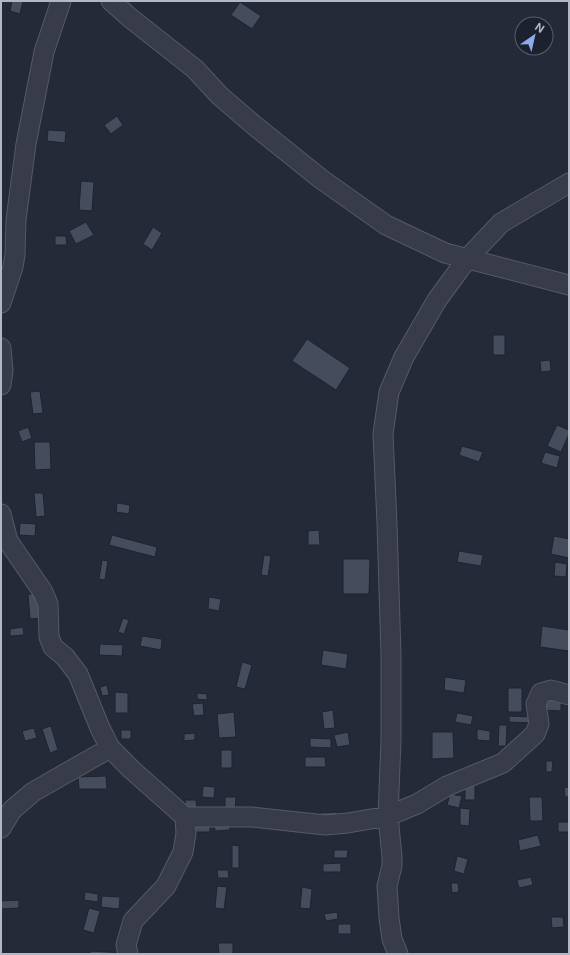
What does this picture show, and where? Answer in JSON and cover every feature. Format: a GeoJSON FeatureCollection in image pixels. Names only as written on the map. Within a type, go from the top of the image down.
{"type":"FeatureCollection","features":[{"type":"Feature","properties":{"kind":"street"},"geometry":{"type":"LineString","coordinates":[[1,303],[13,267],[15,255],[16,220],[24,160],[44,52],[61,1]]}},
{"type":"Feature","properties":{"kind":"street"},"geometry":{"type":"LineString","coordinates":[[111,1],[128,17],[195,69],[220,96],[249,121],[321,179],[386,225],[445,253],[569,285]]}},
{"type":"Feature","properties":{"kind":"street"},"geometry":{"type":"LineString","coordinates":[[398,954],[392,939],[387,886],[392,866],[388,816],[391,741],[391,655],[388,531],[383,434],[389,392],[404,357],[438,300],[467,259],[501,223],[569,183]]}},
{"type":"Feature","properties":{"kind":"street"},"geometry":{"type":"LineString","coordinates":[[1,348],[3,371],[1,385]]}},
{"type":"Feature","properties":{"kind":"street"},"geometry":{"type":"LineString","coordinates":[[1,514],[8,541],[43,592],[48,604],[49,637],[53,647],[65,657],[78,674],[100,728],[110,748],[132,770],[185,817],[252,817],[325,825],[348,823],[388,816],[417,804],[447,786],[503,763],[535,734],[539,724],[536,704],[541,694],[551,690],[569,695]]}},
{"type":"Feature","properties":{"kind":"street"},"geometry":{"type":"LineString","coordinates":[[1,828],[12,810],[34,792],[110,748]]}},
{"type":"Feature","properties":{"kind":"street"},"geometry":{"type":"LineString","coordinates":[[128,954],[126,945],[133,921],[166,886],[183,852],[186,833],[185,817]]}},
{"type":"Feature","properties":{"kind":"building"},"geometry":{"type":"Polygon","coordinates":[[[12,1],[23,1],[20,14],[10,11],[12,1]]]}},
{"type":"Feature","properties":{"kind":"building"},"geometry":{"type":"Polygon","coordinates":[[[240,2],[261,16],[252,29],[231,15],[240,2]]]}},
{"type":"Feature","properties":{"kind":"building"},"geometry":{"type":"Polygon","coordinates":[[[117,116],[123,125],[111,134],[104,125],[117,116]]]}},
{"type":"Feature","properties":{"kind":"building"},"geometry":{"type":"Polygon","coordinates":[[[48,130],[66,131],[65,143],[47,141],[48,130]]]}},
{"type":"Feature","properties":{"kind":"building"},"geometry":{"type":"Polygon","coordinates":[[[81,181],[94,182],[92,211],[79,210],[81,181]]]}},
{"type":"Feature","properties":{"kind":"building"},"geometry":{"type":"Polygon","coordinates":[[[86,222],[94,235],[76,244],[69,231],[86,222]]]}},
{"type":"Feature","properties":{"kind":"building"},"geometry":{"type":"Polygon","coordinates":[[[153,227],[162,233],[152,250],[143,244],[153,227]]]}},
{"type":"Feature","properties":{"kind":"building"},"geometry":{"type":"Polygon","coordinates":[[[55,236],[66,236],[67,245],[55,245],[55,236]]]}},
{"type":"Feature","properties":{"kind":"building"},"geometry":{"type":"Polygon","coordinates":[[[493,335],[505,335],[505,355],[493,355],[493,335]]]}},
{"type":"Feature","properties":{"kind":"building"},"geometry":{"type":"Polygon","coordinates":[[[307,339],[350,368],[336,390],[292,361],[307,339]]]}},
{"type":"Feature","properties":{"kind":"building"},"geometry":{"type":"Polygon","coordinates":[[[550,360],[551,371],[541,372],[540,361],[550,360]]]}},
{"type":"Feature","properties":{"kind":"building"},"geometry":{"type":"Polygon","coordinates":[[[40,391],[43,413],[33,414],[30,392],[40,391]]]}},
{"type":"Feature","properties":{"kind":"building"},"geometry":{"type":"Polygon","coordinates":[[[557,425],[569,430],[569,434],[561,452],[547,446],[557,425]]]}},
{"type":"Feature","properties":{"kind":"building"},"geometry":{"type":"Polygon","coordinates":[[[28,427],[32,438],[22,442],[18,431],[28,427]]]}},
{"type":"Feature","properties":{"kind":"building"},"geometry":{"type":"Polygon","coordinates":[[[34,442],[50,442],[51,469],[35,470],[34,442]]]}},
{"type":"Feature","properties":{"kind":"building"},"geometry":{"type":"Polygon","coordinates":[[[462,446],[483,452],[479,462],[459,455],[462,446]]]}},
{"type":"Feature","properties":{"kind":"building"},"geometry":{"type":"Polygon","coordinates":[[[545,452],[560,456],[557,468],[541,463],[545,452]]]}},
{"type":"Feature","properties":{"kind":"building"},"geometry":{"type":"Polygon","coordinates":[[[34,493],[43,493],[45,516],[36,517],[34,493]]]}},
{"type":"Feature","properties":{"kind":"building"},"geometry":{"type":"Polygon","coordinates":[[[117,503],[130,505],[129,514],[116,512],[117,503]]]}},
{"type":"Feature","properties":{"kind":"building"},"geometry":{"type":"Polygon","coordinates":[[[20,523],[36,524],[35,536],[19,535],[20,523]]]}},
{"type":"Feature","properties":{"kind":"building"},"geometry":{"type":"Polygon","coordinates":[[[319,530],[320,545],[308,545],[308,531],[319,530]]]}},
{"type":"Feature","properties":{"kind":"building"},"geometry":{"type":"Polygon","coordinates":[[[112,535],[157,547],[155,557],[109,545],[112,535]]]}},
{"type":"Feature","properties":{"kind":"building"},"geometry":{"type":"Polygon","coordinates":[[[554,536],[569,539],[569,558],[551,554],[554,536]]]}},
{"type":"Feature","properties":{"kind":"building"},"geometry":{"type":"Polygon","coordinates":[[[459,551],[483,555],[481,566],[457,562],[459,551]]]}},
{"type":"Feature","properties":{"kind":"building"},"geometry":{"type":"Polygon","coordinates":[[[264,555],[271,556],[268,576],[261,575],[264,555]]]}},
{"type":"Feature","properties":{"kind":"building"},"geometry":{"type":"Polygon","coordinates":[[[343,559],[370,559],[369,594],[343,594],[343,559]]]}},
{"type":"Feature","properties":{"kind":"building"},"geometry":{"type":"Polygon","coordinates":[[[102,560],[108,561],[105,580],[99,579],[102,560]]]}},
{"type":"Feature","properties":{"kind":"building"},"geometry":{"type":"Polygon","coordinates":[[[555,562],[567,564],[566,577],[554,576],[555,562]]]}},
{"type":"Feature","properties":{"kind":"building"},"geometry":{"type":"Polygon","coordinates":[[[28,594],[42,594],[43,618],[30,619],[28,594]]]}},
{"type":"Feature","properties":{"kind":"building"},"geometry":{"type":"Polygon","coordinates":[[[209,597],[221,599],[219,611],[208,609],[209,597]]]}},
{"type":"Feature","properties":{"kind":"building"},"geometry":{"type":"Polygon","coordinates":[[[123,618],[129,620],[124,634],[118,632],[123,618]]]}},
{"type":"Feature","properties":{"kind":"building"},"geometry":{"type":"Polygon","coordinates":[[[542,626],[569,630],[569,651],[540,647],[542,626]]]}},
{"type":"Feature","properties":{"kind":"building"},"geometry":{"type":"Polygon","coordinates":[[[23,627],[24,635],[10,636],[10,629],[23,627]]]}},
{"type":"Feature","properties":{"kind":"building"},"geometry":{"type":"Polygon","coordinates":[[[142,636],[162,639],[161,650],[140,646],[142,636]]]}},
{"type":"Feature","properties":{"kind":"building"},"geometry":{"type":"Polygon","coordinates":[[[100,644],[123,645],[122,656],[99,655],[100,644]]]}},
{"type":"Feature","properties":{"kind":"building"},"geometry":{"type":"Polygon","coordinates":[[[323,650],[348,654],[346,669],[321,665],[323,650]]]}},
{"type":"Feature","properties":{"kind":"building"},"geometry":{"type":"Polygon","coordinates":[[[242,662],[252,665],[245,689],[236,687],[242,662]]]}},
{"type":"Feature","properties":{"kind":"building"},"geometry":{"type":"Polygon","coordinates":[[[445,677],[466,680],[464,693],[444,690],[445,677]]]}},
{"type":"Feature","properties":{"kind":"building"},"geometry":{"type":"Polygon","coordinates":[[[107,685],[109,695],[102,696],[100,687],[107,685]]]}},
{"type":"Feature","properties":{"kind":"building"},"geometry":{"type":"Polygon","coordinates":[[[508,688],[522,688],[522,712],[508,712],[508,688]]]}},
{"type":"Feature","properties":{"kind":"building"},"geometry":{"type":"Polygon","coordinates":[[[115,692],[128,693],[128,713],[115,713],[115,692]]]}},
{"type":"Feature","properties":{"kind":"building"},"geometry":{"type":"Polygon","coordinates":[[[197,693],[207,694],[207,700],[197,699],[197,693]]]}},
{"type":"Feature","properties":{"kind":"building"},"geometry":{"type":"Polygon","coordinates":[[[542,698],[561,699],[561,711],[542,710],[542,698]]]}},
{"type":"Feature","properties":{"kind":"building"},"geometry":{"type":"Polygon","coordinates":[[[203,703],[204,715],[194,716],[192,704],[203,703]]]}},
{"type":"Feature","properties":{"kind":"building"},"geometry":{"type":"Polygon","coordinates":[[[333,710],[335,728],[324,729],[322,712],[333,710]]]}},
{"type":"Feature","properties":{"kind":"building"},"geometry":{"type":"Polygon","coordinates":[[[234,712],[236,737],[219,738],[217,714],[234,712]]]}},
{"type":"Feature","properties":{"kind":"building"},"geometry":{"type":"Polygon","coordinates":[[[457,713],[473,716],[471,725],[455,722],[457,713]]]}},
{"type":"Feature","properties":{"kind":"building"},"geometry":{"type":"Polygon","coordinates":[[[509,716],[532,717],[531,723],[509,722],[509,716]]]}},
{"type":"Feature","properties":{"kind":"building"},"geometry":{"type":"Polygon","coordinates":[[[499,725],[507,725],[506,746],[498,746],[499,725]]]}},
{"type":"Feature","properties":{"kind":"building"},"geometry":{"type":"Polygon","coordinates":[[[51,726],[58,750],[50,753],[42,729],[51,726]]]}},
{"type":"Feature","properties":{"kind":"building"},"geometry":{"type":"Polygon","coordinates":[[[34,728],[37,738],[25,741],[22,731],[34,728]]]}},
{"type":"Feature","properties":{"kind":"building"},"geometry":{"type":"Polygon","coordinates":[[[477,729],[490,731],[490,741],[477,740],[477,729]]]}},
{"type":"Feature","properties":{"kind":"building"},"geometry":{"type":"Polygon","coordinates":[[[121,730],[131,730],[131,739],[121,739],[121,730]]]}},
{"type":"Feature","properties":{"kind":"building"},"geometry":{"type":"Polygon","coordinates":[[[348,732],[350,745],[337,747],[334,735],[348,732]]]}},
{"type":"Feature","properties":{"kind":"building"},"geometry":{"type":"Polygon","coordinates":[[[432,732],[453,732],[454,758],[432,759],[432,732]]]}},
{"type":"Feature","properties":{"kind":"building"},"geometry":{"type":"Polygon","coordinates":[[[195,733],[195,740],[184,741],[184,734],[195,733]]]}},
{"type":"Feature","properties":{"kind":"building"},"geometry":{"type":"Polygon","coordinates":[[[310,738],[331,739],[331,748],[310,747],[310,738]]]}},
{"type":"Feature","properties":{"kind":"building"},"geometry":{"type":"Polygon","coordinates":[[[221,750],[232,750],[232,768],[221,768],[221,750]]]}},
{"type":"Feature","properties":{"kind":"building"},"geometry":{"type":"Polygon","coordinates":[[[305,757],[325,757],[326,767],[305,767],[305,757]]]}},
{"type":"Feature","properties":{"kind":"building"},"geometry":{"type":"Polygon","coordinates":[[[546,761],[553,761],[552,772],[546,772],[546,761]]]}},
{"type":"Feature","properties":{"kind":"building"},"geometry":{"type":"Polygon","coordinates":[[[106,776],[107,789],[79,789],[78,777],[106,776]]]}},
{"type":"Feature","properties":{"kind":"building"},"geometry":{"type":"Polygon","coordinates":[[[465,782],[475,782],[475,800],[465,800],[465,782]]]}},
{"type":"Feature","properties":{"kind":"building"},"geometry":{"type":"Polygon","coordinates":[[[203,786],[215,787],[214,798],[202,797],[203,786]]]}},
{"type":"Feature","properties":{"kind":"building"},"geometry":{"type":"Polygon","coordinates":[[[569,787],[569,797],[565,797],[564,788],[569,787]]]}},
{"type":"Feature","properties":{"kind":"building"},"geometry":{"type":"Polygon","coordinates":[[[450,794],[462,796],[459,808],[447,805],[450,794]]]}},
{"type":"Feature","properties":{"kind":"building"},"geometry":{"type":"Polygon","coordinates":[[[225,797],[236,797],[235,811],[225,810],[225,797]]]}},
{"type":"Feature","properties":{"kind":"building"},"geometry":{"type":"Polygon","coordinates":[[[529,797],[542,797],[543,821],[530,821],[529,797]]]}},
{"type":"Feature","properties":{"kind":"building"},"geometry":{"type":"Polygon","coordinates":[[[185,800],[196,800],[197,809],[186,810],[185,800]]]}},
{"type":"Feature","properties":{"kind":"building"},"geometry":{"type":"Polygon","coordinates":[[[460,808],[470,809],[469,826],[460,825],[460,808]]]}},
{"type":"Feature","properties":{"kind":"building"},"geometry":{"type":"Polygon","coordinates":[[[337,812],[338,823],[320,824],[320,813],[337,812]]]}},
{"type":"Feature","properties":{"kind":"building"},"geometry":{"type":"Polygon","coordinates":[[[210,821],[210,832],[192,832],[192,822],[210,821]]]}},
{"type":"Feature","properties":{"kind":"building"},"geometry":{"type":"Polygon","coordinates":[[[229,821],[230,830],[215,831],[214,822],[229,821]]]}},
{"type":"Feature","properties":{"kind":"building"},"geometry":{"type":"Polygon","coordinates":[[[558,822],[569,822],[569,832],[558,832],[558,822]]]}},
{"type":"Feature","properties":{"kind":"building"},"geometry":{"type":"Polygon","coordinates":[[[538,835],[541,846],[520,851],[518,840],[538,835]]]}},
{"type":"Feature","properties":{"kind":"building"},"geometry":{"type":"Polygon","coordinates":[[[232,845],[239,846],[239,868],[232,868],[232,845]]]}},
{"type":"Feature","properties":{"kind":"building"},"geometry":{"type":"Polygon","coordinates":[[[334,850],[348,850],[347,858],[334,858],[334,850]]]}},
{"type":"Feature","properties":{"kind":"building"},"geometry":{"type":"Polygon","coordinates":[[[457,856],[468,859],[464,874],[454,871],[457,856]]]}},
{"type":"Feature","properties":{"kind":"building"},"geometry":{"type":"Polygon","coordinates":[[[341,863],[341,872],[323,872],[323,864],[341,863]]]}},
{"type":"Feature","properties":{"kind":"building"},"geometry":{"type":"Polygon","coordinates":[[[217,870],[228,870],[229,878],[218,878],[217,870]]]}},
{"type":"Feature","properties":{"kind":"building"},"geometry":{"type":"Polygon","coordinates":[[[531,877],[533,885],[519,888],[517,880],[531,877]]]}},
{"type":"Feature","properties":{"kind":"building"},"geometry":{"type":"Polygon","coordinates":[[[451,883],[458,883],[459,892],[452,893],[451,883]]]}},
{"type":"Feature","properties":{"kind":"building"},"geometry":{"type":"Polygon","coordinates":[[[217,886],[227,887],[224,909],[215,908],[217,886]]]}},
{"type":"Feature","properties":{"kind":"building"},"geometry":{"type":"Polygon","coordinates":[[[302,887],[312,889],[310,909],[300,908],[302,887]]]}},
{"type":"Feature","properties":{"kind":"building"},"geometry":{"type":"Polygon","coordinates":[[[85,892],[98,894],[98,902],[84,900],[85,892]]]}},
{"type":"Feature","properties":{"kind":"building"},"geometry":{"type":"Polygon","coordinates":[[[102,896],[120,897],[119,909],[101,907],[102,896]]]}},
{"type":"Feature","properties":{"kind":"building"},"geometry":{"type":"Polygon","coordinates":[[[19,900],[19,908],[1,909],[1,901],[19,900]]]}},
{"type":"Feature","properties":{"kind":"building"},"geometry":{"type":"Polygon","coordinates":[[[89,908],[100,911],[94,933],[83,930],[89,908]]]}},
{"type":"Feature","properties":{"kind":"building"},"geometry":{"type":"Polygon","coordinates":[[[337,912],[338,919],[326,921],[324,914],[337,912]]]}},
{"type":"Feature","properties":{"kind":"building"},"geometry":{"type":"Polygon","coordinates":[[[551,917],[563,917],[564,927],[552,928],[551,917]]]}},
{"type":"Feature","properties":{"kind":"building"},"geometry":{"type":"Polygon","coordinates":[[[338,924],[351,924],[351,934],[338,934],[338,924]]]}},
{"type":"Feature","properties":{"kind":"building"},"geometry":{"type":"Polygon","coordinates":[[[218,943],[233,943],[233,954],[219,954],[218,943]]]}},
{"type":"Feature","properties":{"kind":"building"},"geometry":{"type":"Polygon","coordinates":[[[90,951],[125,953],[125,954],[90,954],[90,951]]]}}]}
